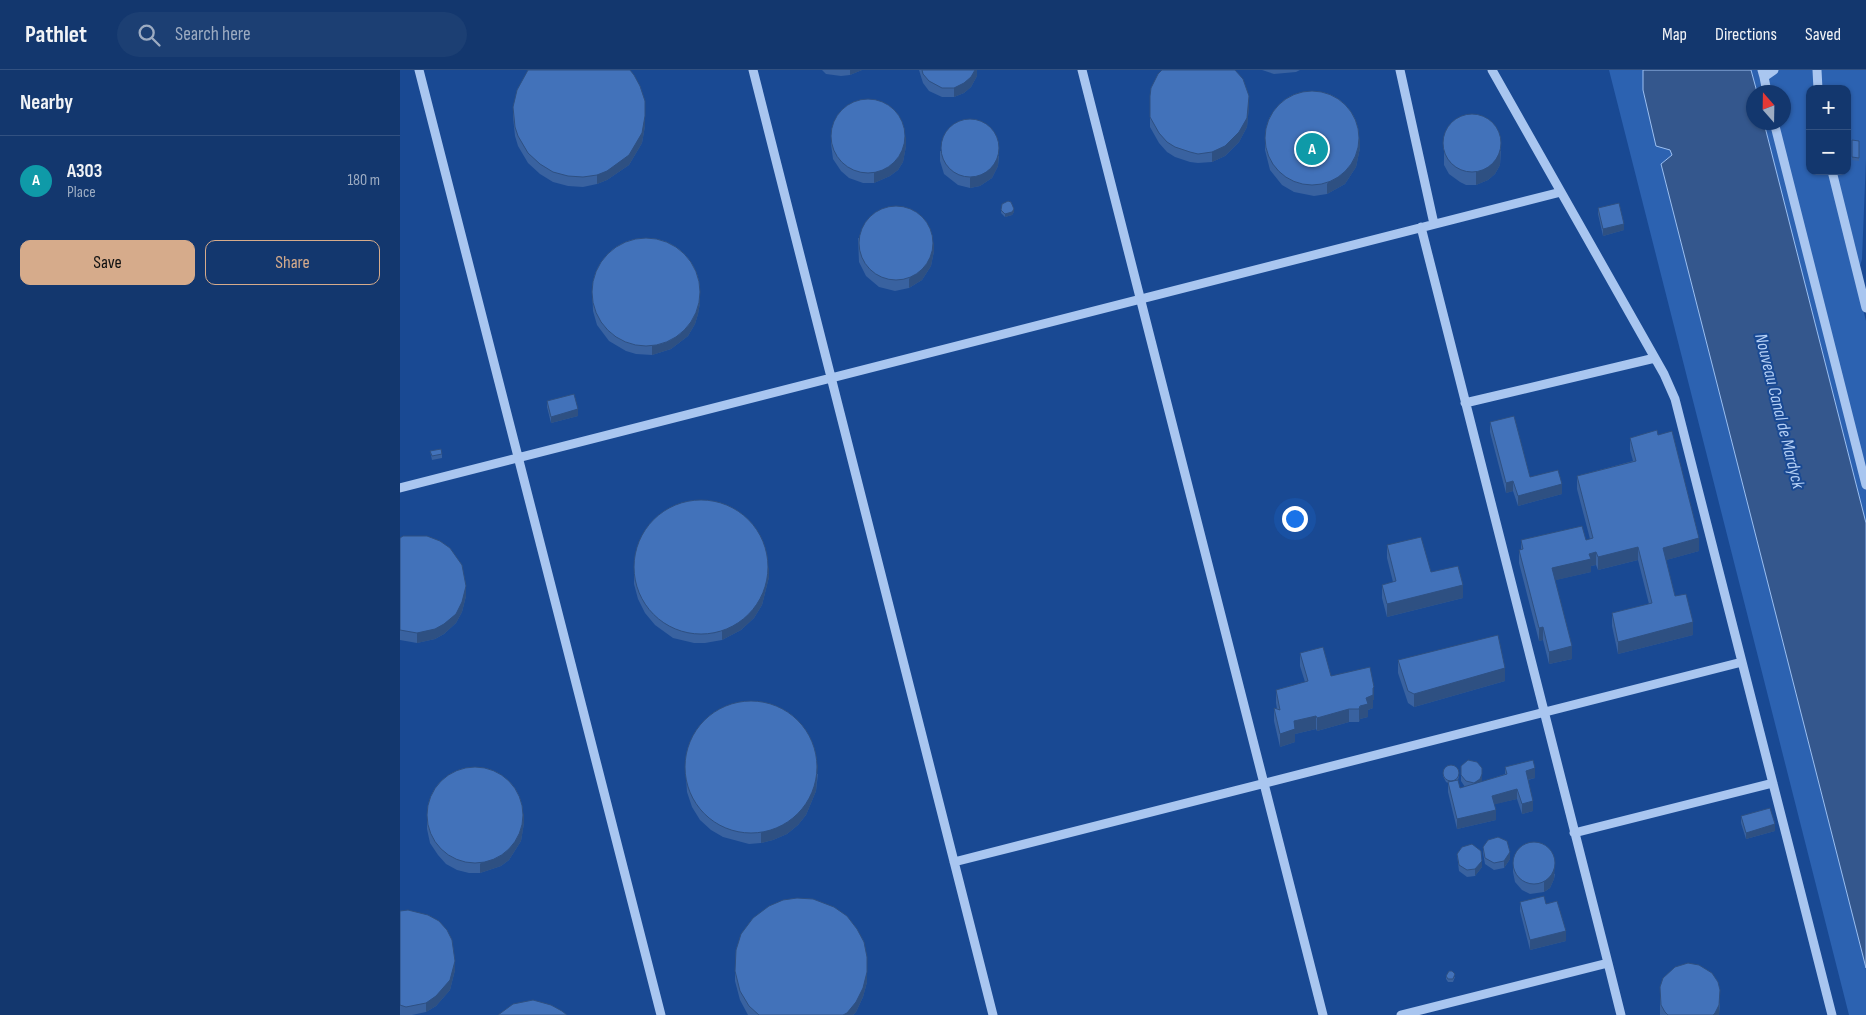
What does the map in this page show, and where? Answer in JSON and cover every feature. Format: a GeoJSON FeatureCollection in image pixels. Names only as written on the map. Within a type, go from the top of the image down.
{"type":"FeatureCollection","features":[{"type":"Feature","properties":{"kind":"lane"},"geometry":{"type":"LineString","coordinates":[[419,70],[661,1015]]}},
{"type":"Feature","properties":{"kind":"lane"},"geometry":{"type":"LineString","coordinates":[[753,70],[993,1015]]}},
{"type":"Feature","properties":{"kind":"lane"},"geometry":{"type":"LineString","coordinates":[[1082,70],[1323,1015]]}},
{"type":"Feature","properties":{"kind":"lane"},"geometry":{"type":"LineString","coordinates":[[1400,70],[1434,224]]}},
{"type":"Feature","properties":{"kind":"lane"},"geometry":{"type":"LineString","coordinates":[[1492,70],[1672,390],[1678,407],[1832,1015]]}},
{"type":"Feature","properties":{"kind":"lane"},"geometry":{"type":"LineString","coordinates":[[1763,73],[1774,70]]}},
{"type":"Feature","properties":{"kind":"lane"},"geometry":{"type":"LineString","coordinates":[[1816,70],[1818,85]]}},
{"type":"Feature","properties":{"kind":"lane"},"geometry":{"type":"LineString","coordinates":[[1776,130],[1866,485]]}},
{"type":"Feature","properties":{"kind":"lane"},"geometry":{"type":"LineString","coordinates":[[1833,175],[1866,308]]}},
{"type":"Feature","properties":{"kind":"lane"},"geometry":{"type":"LineString","coordinates":[[400,488],[1561,192]]}},
{"type":"Feature","properties":{"kind":"lane"},"geometry":{"type":"LineString","coordinates":[[1421,228],[1621,1015]]}},
{"type":"Feature","properties":{"kind":"lane"},"geometry":{"type":"LineString","coordinates":[[1465,403],[1655,358]]}},
{"type":"Feature","properties":{"kind":"lane"},"geometry":{"type":"LineString","coordinates":[[954,862],[1742,662]]}},
{"type":"Feature","properties":{"kind":"lane"},"geometry":{"type":"LineString","coordinates":[[1574,833],[1773,783]]}},
{"type":"Feature","properties":{"kind":"lane"},"geometry":{"type":"LineString","coordinates":[[1401,1015],[1608,964]]}},
{"type":"Feature","properties":{"kind":"shaded area"},"geometry":{"type":"Polygon","coordinates":[[[1609,70],[1643,70],[1643,90],[1656,145],[1671,150],[1672,155],[1661,164],[1866,968],[1866,1015],[1849,1015],[1609,70]]]}},
{"type":"Feature","properties":{"kind":"shaded area"},"geometry":{"type":"Polygon","coordinates":[[[1751,70],[1866,70],[1866,159],[1862,259],[1856,281],[1866,321],[1866,523],[1766,130],[1791,130],[1791,85],[1755,85],[1751,70]]]}},
{"type":"Feature","properties":{"kind":"water","name":"Nouveau Canal de Mardyck"},"geometry":{"type":"Polygon","coordinates":[[[1643,70],[1751,70],[1755,85],[1746,85],[1746,130],[1766,130],[1866,523],[1866,968],[1661,164],[1672,155],[1670,150],[1656,146],[1643,90],[1643,70]]]}},
{"type":"Feature","properties":{"kind":"building"},"geometry":{"type":"Polygon","coordinates":[[[528,70],[630,70],[640,86],[645,101],[645,116],[642,133],[629,155],[607,171],[583,177],[553,172],[540,164],[528,153],[515,127],[513,107],[517,90],[528,70]]]}},
{"type":"Feature","properties":{"kind":"building"},"geometry":{"type":"Polygon","coordinates":[[[922,70],[975,70],[964,83],[954,88],[942,88],[929,81],[922,70]]]}},
{"type":"Feature","properties":{"kind":"building"},"geometry":{"type":"Polygon","coordinates":[[[1162,70],[1235,70],[1243,79],[1249,96],[1247,118],[1239,132],[1225,146],[1212,152],[1198,154],[1175,147],[1167,142],[1159,133],[1150,117],[1151,88],[1162,70]]]}},
{"type":"Feature","properties":{"kind":"building"},"geometry":{"type":"Polygon","coordinates":[[[1312,91],[1330,94],[1345,105],[1356,120],[1359,138],[1356,156],[1345,171],[1330,182],[1312,185],[1294,182],[1279,171],[1268,156],[1265,138],[1268,120],[1279,105],[1294,94],[1312,91]]]}},
{"type":"Feature","properties":{"kind":"building"},"geometry":{"type":"Polygon","coordinates":[[[861,99],[875,99],[889,105],[899,115],[905,129],[903,150],[889,167],[875,173],[861,173],[847,167],[837,157],[831,143],[831,129],[837,115],[847,105],[861,99]]]}},
{"type":"Feature","properties":{"kind":"building"},"geometry":{"type":"Polygon","coordinates":[[[1472,114],[1488,119],[1496,127],[1501,143],[1496,159],[1488,167],[1472,172],[1456,167],[1448,159],[1443,143],[1448,127],[1456,119],[1472,114]]]}},
{"type":"Feature","properties":{"kind":"building"},"geometry":{"type":"Polygon","coordinates":[[[970,119],[981,121],[994,132],[999,148],[997,159],[986,172],[970,177],[959,175],[946,164],[941,148],[943,137],[954,124],[970,119]]]}},
{"type":"Feature","properties":{"kind":"building"},"geometry":{"type":"Polygon","coordinates":[[[1852,140],[1859,141],[1859,158],[1852,157],[1852,140]]]}},
{"type":"Feature","properties":{"kind":"building"},"geometry":{"type":"Polygon","coordinates":[[[1008,201],[1011,202],[1014,209],[1012,212],[1005,214],[1001,210],[1002,204],[1008,201]]]}},
{"type":"Feature","properties":{"kind":"building"},"geometry":{"type":"Polygon","coordinates":[[[1619,203],[1624,224],[1603,229],[1598,208],[1619,203]]]}},
{"type":"Feature","properties":{"kind":"building"},"geometry":{"type":"Polygon","coordinates":[[[889,206],[903,206],[917,212],[927,222],[933,236],[931,257],[917,274],[903,280],[889,280],[875,274],[865,264],[859,250],[859,236],[865,222],[875,212],[889,206]]]}},
{"type":"Feature","properties":{"kind":"building"},"geometry":{"type":"Polygon","coordinates":[[[646,238],[667,242],[684,254],[696,271],[700,292],[696,313],[684,330],[667,342],[646,346],[625,342],[608,330],[596,313],[592,292],[596,271],[608,254],[625,242],[646,238]]]}},
{"type":"Feature","properties":{"kind":"building"},"geometry":{"type":"Polygon","coordinates":[[[574,394],[578,409],[551,417],[547,401],[574,394]]]}},
{"type":"Feature","properties":{"kind":"building"},"geometry":{"type":"Polygon","coordinates":[[[1514,416],[1530,477],[1558,470],[1562,484],[1518,496],[1513,481],[1506,483],[1490,422],[1514,416]]]}},
{"type":"Feature","properties":{"kind":"building"},"geometry":{"type":"Polygon","coordinates":[[[1657,430],[1658,435],[1672,431],[1699,538],[1663,548],[1675,596],[1686,594],[1693,622],[1618,642],[1612,613],[1652,603],[1638,547],[1598,557],[1596,552],[1589,554],[1591,559],[1552,568],[1572,646],[1549,652],[1543,627],[1539,628],[1519,550],[1523,549],[1521,540],[1582,526],[1586,540],[1593,538],[1577,476],[1636,461],[1630,438],[1657,430]]]}},
{"type":"Feature","properties":{"kind":"building"},"geometry":{"type":"Polygon","coordinates":[[[441,449],[442,454],[432,456],[430,451],[441,449]]]}},
{"type":"Feature","properties":{"kind":"building"},"geometry":{"type":"Polygon","coordinates":[[[701,500],[727,505],[748,520],[763,541],[768,567],[763,593],[748,614],[727,629],[701,634],[675,629],[654,614],[639,593],[634,567],[639,541],[654,520],[675,505],[701,500]]]}},
{"type":"Feature","properties":{"kind":"building"},"geometry":{"type":"Polygon","coordinates":[[[403,536],[427,536],[440,541],[450,548],[462,565],[466,586],[462,602],[456,614],[435,629],[417,633],[400,630],[400,538],[403,536]]]}},
{"type":"Feature","properties":{"kind":"building"},"geometry":{"type":"Polygon","coordinates":[[[1421,537],[1431,572],[1458,566],[1463,585],[1387,604],[1382,585],[1396,581],[1387,545],[1421,537]]]}},
{"type":"Feature","properties":{"kind":"building"},"geometry":{"type":"Polygon","coordinates":[[[1498,635],[1505,668],[1414,694],[1408,691],[1398,660],[1498,635]]]}},
{"type":"Feature","properties":{"kind":"building"},"geometry":{"type":"Polygon","coordinates":[[[1323,647],[1331,676],[1370,667],[1374,687],[1373,695],[1366,698],[1368,704],[1360,706],[1359,709],[1349,709],[1317,718],[1316,716],[1294,721],[1295,729],[1280,734],[1274,708],[1280,710],[1276,690],[1308,681],[1300,653],[1323,647]]]}},
{"type":"Feature","properties":{"kind":"building"},"geometry":{"type":"Polygon","coordinates":[[[751,701],[764,702],[776,706],[798,720],[812,742],[816,754],[816,780],[812,792],[798,814],[776,828],[764,832],[751,833],[738,832],[726,828],[704,814],[690,792],[686,780],[685,767],[686,754],[690,742],[704,720],[726,706],[738,702],[751,701]]]}},
{"type":"Feature","properties":{"kind":"building"},"geometry":{"type":"Polygon","coordinates":[[[1468,760],[1477,762],[1482,768],[1480,779],[1474,783],[1466,781],[1461,775],[1461,766],[1468,760]]]}},
{"type":"Feature","properties":{"kind":"building"},"geometry":{"type":"Polygon","coordinates":[[[1533,760],[1535,768],[1526,771],[1533,801],[1522,804],[1517,789],[1492,796],[1496,810],[1457,819],[1448,782],[1458,780],[1460,788],[1507,774],[1505,767],[1533,760]]]}},
{"type":"Feature","properties":{"kind":"building"},"geometry":{"type":"Polygon","coordinates":[[[1451,765],[1459,773],[1451,781],[1443,773],[1451,765]]]}},
{"type":"Feature","properties":{"kind":"building"},"geometry":{"type":"Polygon","coordinates":[[[475,767],[493,770],[509,781],[520,797],[523,815],[520,833],[509,849],[493,860],[475,863],[457,860],[441,849],[430,833],[427,815],[430,797],[441,781],[457,770],[475,767]]]}},
{"type":"Feature","properties":{"kind":"building"},"geometry":{"type":"Polygon","coordinates":[[[1770,808],[1775,824],[1746,833],[1741,816],[1770,808]]]}},
{"type":"Feature","properties":{"kind":"building"},"geometry":{"type":"Polygon","coordinates":[[[1498,837],[1507,841],[1510,852],[1504,861],[1494,863],[1485,858],[1483,847],[1488,840],[1498,837]]]}},
{"type":"Feature","properties":{"kind":"building"},"geometry":{"type":"Polygon","coordinates":[[[1534,842],[1549,848],[1555,863],[1549,878],[1534,884],[1519,878],[1513,863],[1519,848],[1534,842]]]}},
{"type":"Feature","properties":{"kind":"building"},"geometry":{"type":"Polygon","coordinates":[[[1472,844],[1481,851],[1482,861],[1475,869],[1467,870],[1459,865],[1457,854],[1462,847],[1472,844]]]}},
{"type":"Feature","properties":{"kind":"building"},"geometry":{"type":"Polygon","coordinates":[[[1544,896],[1546,904],[1557,901],[1566,931],[1530,940],[1520,902],[1544,896]]]}},
{"type":"Feature","properties":{"kind":"building"},"geometry":{"type":"Polygon","coordinates":[[[797,898],[813,899],[834,907],[847,916],[864,942],[867,972],[863,988],[856,1002],[843,1015],[759,1015],[749,1006],[740,991],[735,971],[736,950],[741,934],[753,918],[769,906],[783,900],[797,898]]]}},
{"type":"Feature","properties":{"kind":"building"},"geometry":{"type":"Polygon","coordinates":[[[408,910],[428,915],[439,921],[447,930],[452,940],[455,961],[450,980],[436,996],[426,1003],[406,1007],[400,1005],[400,911],[408,910]]]}},
{"type":"Feature","properties":{"kind":"building"},"geometry":{"type":"Polygon","coordinates":[[[1688,963],[1699,965],[1712,973],[1718,982],[1720,990],[1719,1005],[1713,1015],[1668,1015],[1661,1005],[1660,987],[1663,978],[1675,967],[1688,963]]]}},
{"type":"Feature","properties":{"kind":"building"},"geometry":{"type":"Polygon","coordinates":[[[1449,971],[1455,974],[1453,979],[1448,979],[1446,976],[1449,971]]]}},
{"type":"Feature","properties":{"kind":"building"},"geometry":{"type":"Polygon","coordinates":[[[533,1000],[551,1005],[567,1015],[498,1015],[513,1004],[533,1000]]]}},
{"type":"Feature","properties":{"kind":"place","name":"A303"},"geometry":{"type":"Point","coordinates":[1312,149]}}]}
